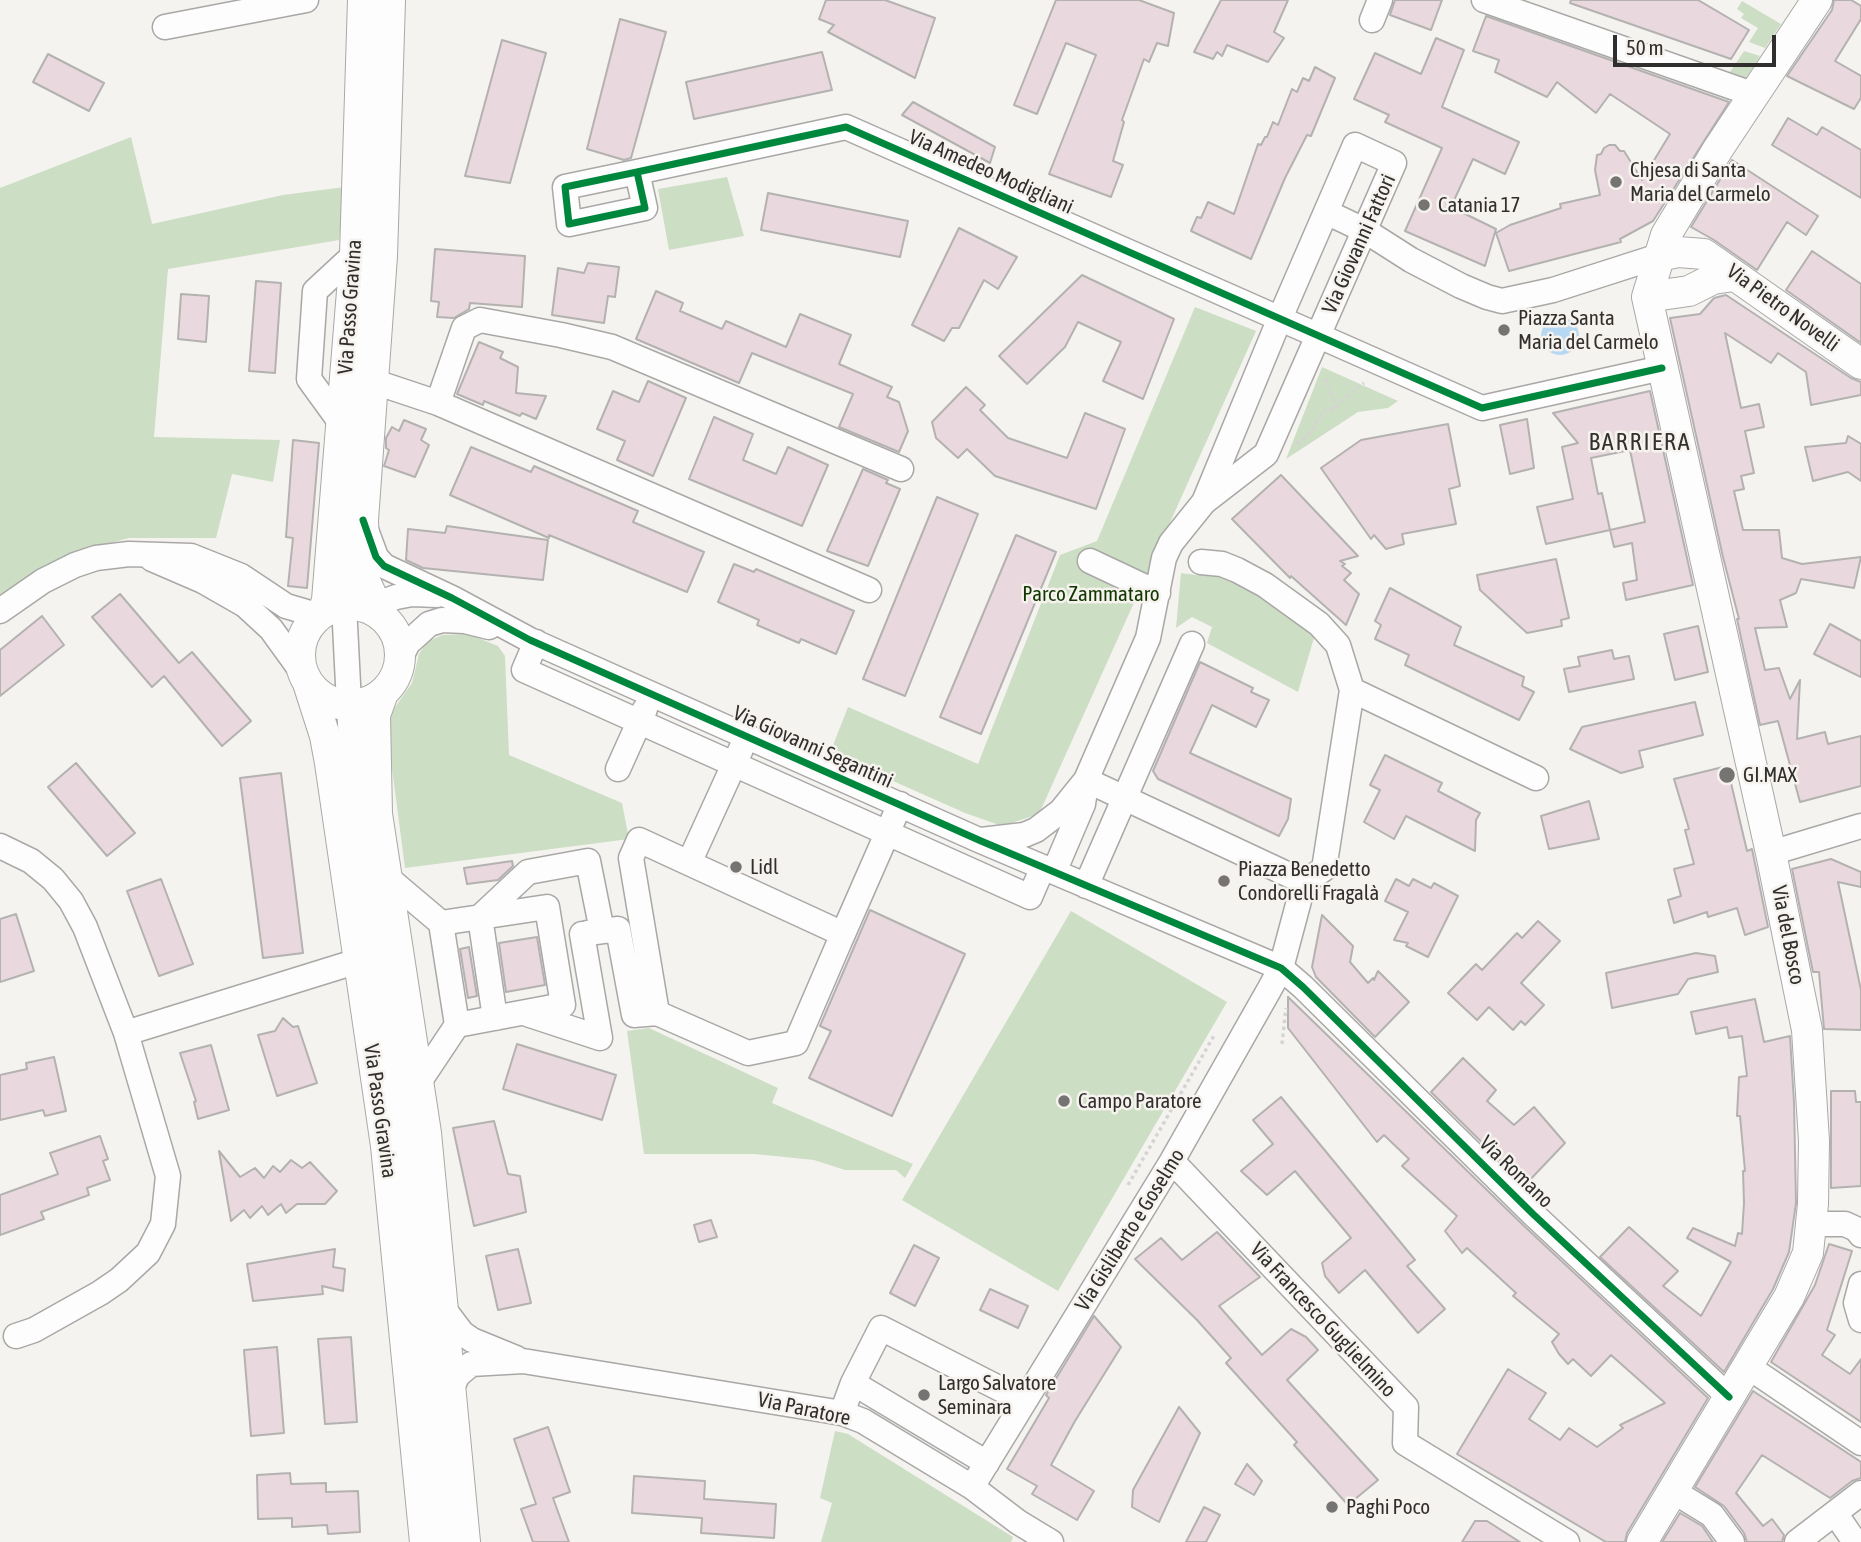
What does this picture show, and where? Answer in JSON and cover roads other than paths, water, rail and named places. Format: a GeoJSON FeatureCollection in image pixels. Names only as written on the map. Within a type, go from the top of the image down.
{"type":"FeatureCollection","features":[{"type":"Feature","properties":{"kind":"main road","name":"Via Passo Gravina"},"geometry":{"type":"LineString","coordinates":[[352,610],[327,600],[355,254],[363,0]]}},
{"type":"Feature","properties":{"kind":"main road","name":"Via Passo Gravina"},"geometry":{"type":"LineString","coordinates":[[390,0],[382,256],[363,520],[365,581],[352,610],[309,626],[300,647],[300,662],[325,736],[386,1146],[425,1542]]}},
{"type":"Feature","properties":{"kind":"main road","name":"Via del Bosco"},"geometry":{"type":"LineString","coordinates":[[1642,1542],[1790,1297],[1808,1253],[1814,1142],[1807,1030],[1771,853],[1647,297],[1664,243],[1718,149],[1817,0]]}},
{"type":"Feature","properties":{"kind":"main road","name":"Via Pietro Novelli"},"geometry":{"type":"LineString","coordinates":[[1664,243],[1678,252],[1704,254],[1719,262],[1734,276],[1861,364]]}},
{"type":"Feature","properties":{"kind":"main road"},"geometry":{"type":"LineString","coordinates":[[1647,297],[1689,291],[1713,279],[1734,276]]}},
{"type":"Feature","properties":{"kind":"main road"},"geometry":{"type":"LineString","coordinates":[[352,610],[396,634],[401,657]]}},
{"type":"Feature","properties":{"kind":"main road","name":"Via Passo Gravina"},"geometry":{"type":"LineString","coordinates":[[401,657],[394,680],[383,693],[375,715],[377,814],[419,1082],[452,1387],[465,1542]]}},
{"type":"Feature","properties":{"kind":"main road"},"geometry":{"type":"LineString","coordinates":[[307,680],[322,697],[339,704],[367,703],[383,693]]}},
{"type":"Feature","properties":{"kind":"street"},"geometry":{"type":"LineString","coordinates":[[165,27],[306,0]]}},
{"type":"Feature","properties":{"kind":"street"},"geometry":{"type":"LineString","coordinates":[[376,0],[369,254],[351,471],[352,610],[348,705],[353,783],[405,1133],[445,1542]]}},
{"type":"Feature","properties":{"kind":"street"},"geometry":{"type":"LineString","coordinates":[[1484,0],[1755,95]]}},
{"type":"Feature","properties":{"kind":"street","name":"Via Amedeo Modigliani"},"geometry":{"type":"LineString","coordinates":[[637,172],[846,127],[1318,335]]}},
{"type":"Feature","properties":{"kind":"street","name":"Via Giovanni Fattori"},"geometry":{"type":"LineString","coordinates":[[981,841],[1024,835],[1036,830],[1061,811],[1086,780],[1148,638],[1164,558],[1171,543],[1204,502],[1266,454],[1394,163],[1355,145],[1204,502]]}},
{"type":"Feature","properties":{"kind":"street"},"geometry":{"type":"LineString","coordinates":[[1326,212],[1364,230],[1421,266],[1487,298],[1502,301],[1553,290],[1664,243]]}},
{"type":"Feature","properties":{"kind":"street"},"geometry":{"type":"LineString","coordinates":[[438,403],[464,328],[480,320],[612,347],[901,469]]}},
{"type":"Feature","properties":{"kind":"street"},"geometry":{"type":"LineString","coordinates":[[1318,335],[1482,408],[1662,368]]}},
{"type":"Feature","properties":{"kind":"street","name":"Via Passo Gravina"},"geometry":{"type":"LineString","coordinates":[[373,381],[438,403],[869,590]]}},
{"type":"Feature","properties":{"kind":"street","name":"Via Giovanni Segantini"},"geometry":{"type":"LineString","coordinates":[[363,520],[376,557],[384,566],[533,641],[981,841],[1281,968]]}},
{"type":"Feature","properties":{"kind":"street"},"geometry":{"type":"LineString","coordinates":[[0,611],[43,581],[75,565],[114,555],[191,556],[241,576],[286,606],[352,610],[412,594],[452,598]]}},
{"type":"Feature","properties":{"kind":"street"},"geometry":{"type":"LineString","coordinates":[[145,556],[204,581],[245,605],[271,629],[307,680]]}},
{"type":"Feature","properties":{"kind":"street"},"geometry":{"type":"LineString","coordinates":[[1090,561],[1158,593]]}},
{"type":"Feature","properties":{"kind":"street"},"geometry":{"type":"LineString","coordinates":[[1201,562],[1222,564],[1237,570],[1265,585],[1319,624],[1338,645],[1352,690],[1324,869],[1304,882],[1281,968]]}},
{"type":"Feature","properties":{"kind":"street","name":"Via Giovanni Segantini"},"geometry":{"type":"LineString","coordinates":[[401,657],[408,643],[420,630],[442,620],[465,621],[533,641]]}},
{"type":"Feature","properties":{"kind":"street"},"geometry":{"type":"LineString","coordinates":[[533,641],[524,670],[1030,897],[1049,870],[1083,804],[1086,780],[1304,882]]}},
{"type":"Feature","properties":{"kind":"street"},"geometry":{"type":"LineString","coordinates":[[1086,886],[1192,645]]}},
{"type":"Feature","properties":{"kind":"street"},"geometry":{"type":"LineString","coordinates":[[1352,690],[1536,778]]}},
{"type":"Feature","properties":{"kind":"street"},"geometry":{"type":"LineString","coordinates":[[618,769],[652,694]]}},
{"type":"Feature","properties":{"kind":"street"},"geometry":{"type":"LineString","coordinates":[[689,863],[747,736]]}},
{"type":"Feature","properties":{"kind":"street"},"geometry":{"type":"LineString","coordinates":[[552,938],[618,929],[634,1015],[657,1013],[748,1053],[796,1043],[900,804]]}},
{"type":"Feature","properties":{"kind":"street"},"geometry":{"type":"LineString","coordinates":[[1771,853],[1861,826]]}},
{"type":"Feature","properties":{"kind":"street"},"geometry":{"type":"LineString","coordinates":[[657,1013],[631,858],[639,840],[843,934]]}},
{"type":"Feature","properties":{"kind":"street"},"geometry":{"type":"LineString","coordinates":[[0,846],[31,861],[53,879],[71,901],[85,927],[126,1033],[168,1176],[163,1224],[148,1253],[119,1280],[100,1293],[34,1330],[16,1336]]}},
{"type":"Feature","properties":{"kind":"street"},"geometry":{"type":"LineString","coordinates":[[480,917],[528,872],[589,861],[600,1038],[523,1013]]}},
{"type":"Feature","properties":{"kind":"street"},"geometry":{"type":"LineString","coordinates":[[389,879],[441,923],[457,1025],[419,1082]]}},
{"type":"Feature","properties":{"kind":"street"},"geometry":{"type":"LineString","coordinates":[[441,923],[547,907],[564,1006],[457,1025]]}},
{"type":"Feature","properties":{"kind":"street"},"geometry":{"type":"LineString","coordinates":[[480,917],[495,1018]]}},
{"type":"Feature","properties":{"kind":"street"},"geometry":{"type":"LineString","coordinates":[[126,1033],[358,961]]}},
{"type":"Feature","properties":{"kind":"street","name":"Via Gisliberto e Goselmo"},"geometry":{"type":"LineString","coordinates":[[972,1487],[1172,1161],[1281,968]]}},
{"type":"Feature","properties":{"kind":"street","name":"Via Romano"},"geometry":{"type":"LineString","coordinates":[[1281,968],[1304,987],[1533,1214],[1729,1397]]}},
{"type":"Feature","properties":{"kind":"street","name":"Via Francesco Guglielmino"},"geometry":{"type":"LineString","coordinates":[[1172,1161],[1406,1407],[1405,1443],[1567,1542]]}},
{"type":"Feature","properties":{"kind":"street"},"geometry":{"type":"LineString","coordinates":[[1811,1224],[1856,1224]]}},
{"type":"Feature","properties":{"kind":"street"},"geometry":{"type":"LineString","coordinates":[[1861,1284],[1856,1303],[1861,1320]]}},
{"type":"Feature","properties":{"kind":"street","name":"Via Paratore"},"geometry":{"type":"LineString","coordinates":[[443,1308],[462,1333],[472,1340],[523,1361]]}},
{"type":"Feature","properties":{"kind":"street"},"geometry":{"type":"LineString","coordinates":[[842,1413],[853,1383],[881,1328],[1024,1401]]}},
{"type":"Feature","properties":{"kind":"street","name":"Via Paratore"},"geometry":{"type":"LineString","coordinates":[[452,1387],[458,1376],[471,1364],[523,1361],[842,1413],[863,1421],[972,1487],[1018,1522],[1051,1542]]}},
{"type":"Feature","properties":{"kind":"street"},"geometry":{"type":"LineString","coordinates":[[1748,1366],[1861,1443]]}},
{"type":"Feature","properties":{"kind":"street"},"geometry":{"type":"LineString","coordinates":[[853,1383],[986,1463]]}},
{"type":"Feature","properties":{"kind":"street"},"geometry":{"type":"LineString","coordinates":[[1673,1491],[1712,1516],[1732,1542]]}},
{"type":"Feature","properties":{"kind":"street"},"geometry":{"type":"LineString","coordinates":[[1797,1542],[1861,1493]]}},
{"type":"Feature","properties":{"kind":"street"},"geometry":{"type":"LineString","coordinates":[[1835,1513],[1855,1542]]}},
{"type":"Feature","properties":{"kind":"water"},"geometry":{"type":"Polygon","coordinates":[[[1560,317],[1574,322],[1579,336],[1574,350],[1560,355],[1546,350],[1541,336],[1546,322],[1560,317]]]}},
{"type":"Feature","properties":{"kind":"place","name":"Chjesa di Santa Maria del Carmelo"},"geometry":{"type":"Point","coordinates":[1616,182]}},
{"type":"Feature","properties":{"kind":"place","name":"Catania 17"},"geometry":{"type":"Point","coordinates":[1424,205]}},
{"type":"Feature","properties":{"kind":"place","name":"Piazza Santa Maria del Carmelo"},"geometry":{"type":"Point","coordinates":[1504,330]}},
{"type":"Feature","properties":{"kind":"place","name":"GI.MAX"},"geometry":{"type":"Point","coordinates":[1727,775]}},
{"type":"Feature","properties":{"kind":"place","name":"Lidl"},"geometry":{"type":"Point","coordinates":[736,867]}},
{"type":"Feature","properties":{"kind":"place","name":"Piazza Benedetto Condorelli Fragalà"},"geometry":{"type":"Point","coordinates":[1224,881]}},
{"type":"Feature","properties":{"kind":"place","name":"Campo Paratore"},"geometry":{"type":"Point","coordinates":[1064,1101]}},
{"type":"Feature","properties":{"kind":"place","name":"Largo Salvatore Seminara"},"geometry":{"type":"Point","coordinates":[924,1395]}},
{"type":"Feature","properties":{"kind":"place","name":"Paghi Poco"},"geometry":{"type":"Point","coordinates":[1332,1507]}},
{"type":"Feature","properties":{"kind":"district","name":"BARRIERA"},"geometry":{"type":"Point","coordinates":[1640,442]}},
{"type":"Feature","properties":{"kind":"park label","name":"Parco Zammataro"},"geometry":{"type":"Point","coordinates":[1091,594]}}]}
